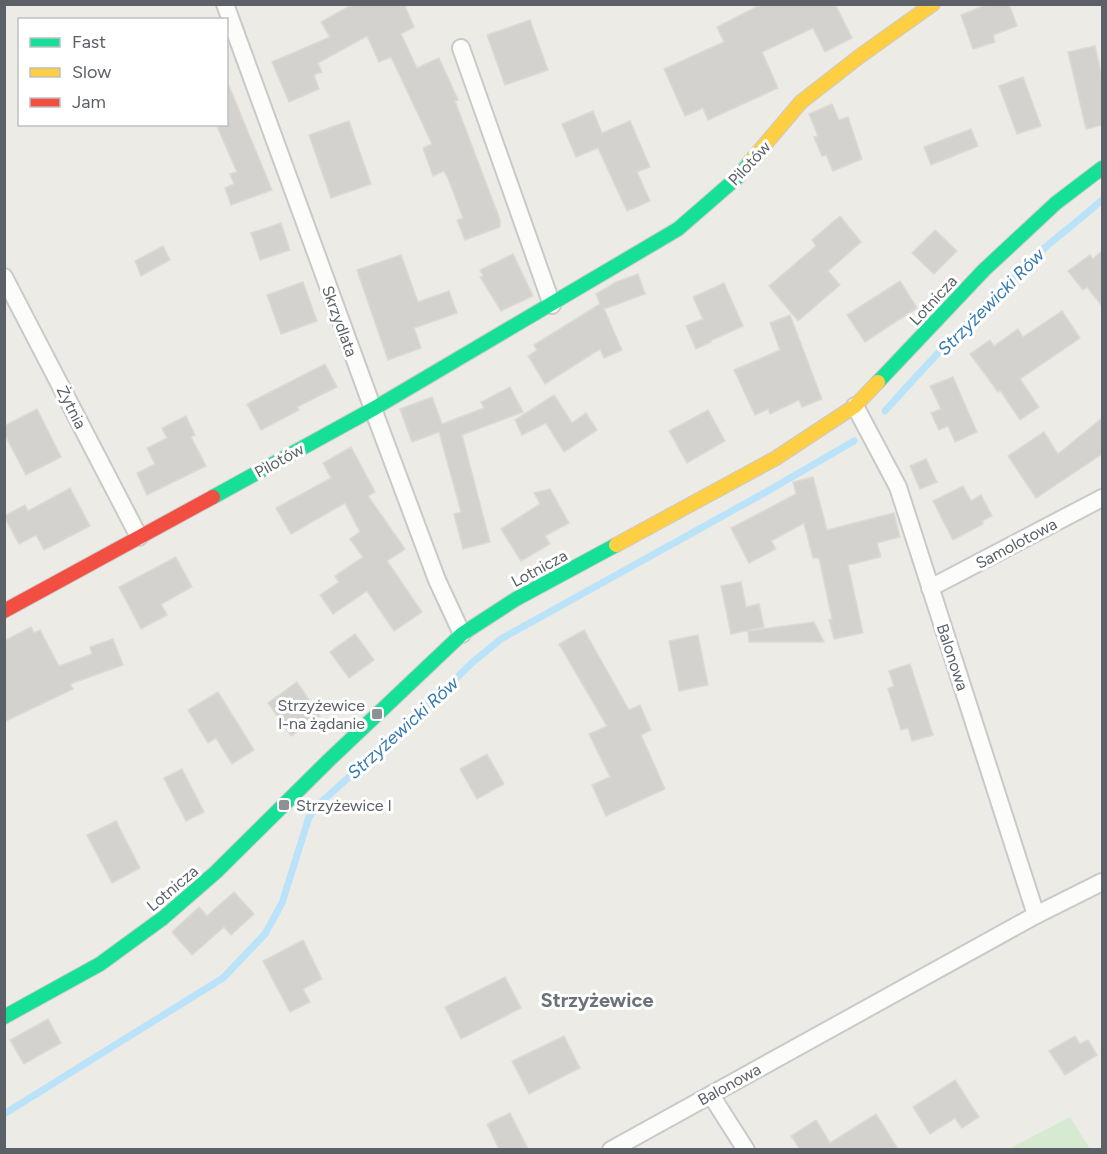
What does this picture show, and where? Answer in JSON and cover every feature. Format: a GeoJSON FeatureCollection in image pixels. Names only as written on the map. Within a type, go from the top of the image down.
{"type":"FeatureCollection","features":[{"type":"Feature","properties":{"kind":"street","name":"Skrzydlata"},"geometry":{"type":"LineString","coordinates":[[225,4],[437,580],[462,634]]}},
{"type":"Feature","properties":{"kind":"street","name":"Pilotów"},"geometry":{"type":"LineString","coordinates":[[4,611],[373,409],[678,229],[739,176],[801,102],[933,4]]}},
{"type":"Feature","properties":{"kind":"street"},"geometry":{"type":"LineString","coordinates":[[461,48],[552,305]]}},
{"type":"Feature","properties":{"kind":"street","name":"Lotnicza"},"geometry":{"type":"LineString","coordinates":[[4,1017],[100,964],[163,918],[216,872],[329,760],[462,634],[516,599],[776,458],[855,405],[984,270],[1056,203],[1102,168]]}},
{"type":"Feature","properties":{"kind":"street","name":"Żytnia"},"geometry":{"type":"LineString","coordinates":[[4,277],[139,537]]}},
{"type":"Feature","properties":{"kind":"street","name":"Balonowa"},"geometry":{"type":"LineString","coordinates":[[855,405],[898,487],[1036,915]]}},
{"type":"Feature","properties":{"kind":"street","name":"Samolotowa"},"geometry":{"type":"LineString","coordinates":[[930,588],[1102,498]]}},
{"type":"Feature","properties":{"kind":"street","name":"Balonowa"},"geometry":{"type":"LineString","coordinates":[[611,1149],[1036,915],[1102,882]]}},
{"type":"Feature","properties":{"kind":"street"},"geometry":{"type":"LineString","coordinates":[[711,1095],[746,1149]]}},
{"type":"Feature","properties":{"kind":"green space"},"geometry":{"type":"Polygon","coordinates":[[[1070,1117],[1090,1149],[1009,1149],[1070,1117]]]}},
{"type":"Feature","properties":{"kind":"building"},"geometry":{"type":"Polygon","coordinates":[[[353,4],[404,4],[414,27],[401,34],[417,68],[439,58],[458,100],[455,101],[500,220],[500,227],[465,240],[457,220],[463,218],[449,181],[444,171],[433,176],[423,148],[432,144],[391,57],[379,62],[367,36],[318,63],[322,72],[314,75],[319,89],[289,102],[272,62],[330,37],[321,22],[353,4]]]}},
{"type":"Feature","properties":{"kind":"building"},"geometry":{"type":"Polygon","coordinates":[[[762,4],[835,4],[852,38],[825,52],[813,28],[762,52],[778,88],[708,120],[703,108],[685,116],[664,69],[724,42],[717,27],[762,4]]]}},
{"type":"Feature","properties":{"kind":"building"},"geometry":{"type":"Polygon","coordinates":[[[988,4],[1009,4],[1017,26],[993,35],[995,42],[973,49],[961,15],[988,4]]]}},
{"type":"Feature","properties":{"kind":"building"},"geometry":{"type":"Polygon","coordinates":[[[530,20],[548,70],[505,85],[487,35],[530,20]]]}},
{"type":"Feature","properties":{"kind":"building"},"geometry":{"type":"Polygon","coordinates":[[[1095,46],[1102,77],[1102,125],[1086,129],[1068,52],[1095,46]]]}},
{"type":"Feature","properties":{"kind":"building"},"geometry":{"type":"Polygon","coordinates":[[[1023,77],[1041,126],[1017,134],[999,86],[1023,77]]]}},
{"type":"Feature","properties":{"kind":"building"},"geometry":{"type":"Polygon","coordinates":[[[228,83],[272,190],[231,205],[225,188],[234,184],[230,174],[237,172],[217,126],[228,126],[228,83]]]}},
{"type":"Feature","properties":{"kind":"building"},"geometry":{"type":"Polygon","coordinates":[[[832,104],[839,120],[848,117],[862,159],[833,171],[826,155],[822,156],[814,137],[818,136],[809,114],[832,104]]]}},
{"type":"Feature","properties":{"kind":"building"},"geometry":{"type":"Polygon","coordinates":[[[593,111],[602,133],[630,121],[650,167],[637,172],[650,201],[627,211],[598,148],[576,157],[562,124],[593,111]]]}},
{"type":"Feature","properties":{"kind":"building"},"geometry":{"type":"Polygon","coordinates":[[[349,121],[371,184],[331,198],[309,135],[349,121]]]}},
{"type":"Feature","properties":{"kind":"building"},"geometry":{"type":"Polygon","coordinates":[[[971,129],[978,146],[931,165],[924,147],[971,129]]]}},
{"type":"Feature","properties":{"kind":"building"},"geometry":{"type":"Polygon","coordinates":[[[840,216],[861,242],[828,271],[840,285],[798,321],[769,286],[816,246],[812,240],[840,216]]]}},
{"type":"Feature","properties":{"kind":"building"},"geometry":{"type":"Polygon","coordinates":[[[281,223],[290,250],[260,260],[251,233],[281,223]]]}},
{"type":"Feature","properties":{"kind":"building"},"geometry":{"type":"Polygon","coordinates":[[[935,230],[957,251],[934,274],[912,253],[935,230]]]}},
{"type":"Feature","properties":{"kind":"building"},"geometry":{"type":"Polygon","coordinates":[[[163,246],[170,260],[141,276],[135,261],[163,246]]]}},
{"type":"Feature","properties":{"kind":"building"},"geometry":{"type":"Polygon","coordinates":[[[1102,251],[1102,306],[1087,287],[1083,290],[1068,271],[1090,255],[1093,259],[1102,251]]]}},
{"type":"Feature","properties":{"kind":"building"},"geometry":{"type":"Polygon","coordinates":[[[513,254],[533,296],[501,311],[480,277],[483,276],[480,270],[513,254]]]}},
{"type":"Feature","properties":{"kind":"building"},"geometry":{"type":"Polygon","coordinates":[[[401,255],[418,302],[449,291],[457,313],[414,328],[421,348],[388,360],[357,270],[401,255]]]}},
{"type":"Feature","properties":{"kind":"building"},"geometry":{"type":"Polygon","coordinates":[[[638,274],[645,294],[604,309],[622,350],[604,358],[600,349],[545,384],[528,356],[537,350],[534,345],[600,304],[596,294],[616,282],[638,274]]]}},
{"type":"Feature","properties":{"kind":"building"},"geometry":{"type":"Polygon","coordinates":[[[900,281],[917,308],[865,342],[847,315],[900,281]]]}},
{"type":"Feature","properties":{"kind":"building"},"geometry":{"type":"Polygon","coordinates":[[[303,282],[317,321],[281,334],[267,295],[303,282]]]}},
{"type":"Feature","properties":{"kind":"building"},"geometry":{"type":"Polygon","coordinates":[[[724,283],[743,326],[696,349],[686,326],[703,319],[693,297],[724,283]]]}},
{"type":"Feature","properties":{"kind":"building"},"geometry":{"type":"Polygon","coordinates":[[[1062,311],[1080,338],[1020,379],[1039,407],[1020,420],[1000,390],[998,392],[970,354],[990,340],[994,346],[1018,329],[1023,337],[1062,311]]]}},
{"type":"Feature","properties":{"kind":"building"},"geometry":{"type":"Polygon","coordinates":[[[790,315],[822,399],[802,407],[799,400],[770,414],[768,409],[755,415],[734,370],[780,350],[770,323],[790,315]]]}},
{"type":"Feature","properties":{"kind":"building"},"geometry":{"type":"Polygon","coordinates":[[[325,364],[337,387],[297,407],[299,410],[261,430],[247,404],[325,364]]]}},
{"type":"Feature","properties":{"kind":"building"},"geometry":{"type":"Polygon","coordinates":[[[953,377],[977,432],[955,442],[948,426],[939,430],[931,413],[941,409],[930,386],[953,377]]]}},
{"type":"Feature","properties":{"kind":"building"},"geometry":{"type":"Polygon","coordinates":[[[510,387],[523,412],[462,435],[490,542],[463,549],[454,514],[461,512],[439,432],[412,442],[400,409],[432,397],[442,424],[484,408],[481,402],[510,387]]]}},
{"type":"Feature","properties":{"kind":"building"},"geometry":{"type":"Polygon","coordinates":[[[554,395],[572,423],[586,413],[597,430],[564,452],[546,423],[522,435],[515,420],[554,395]]]}},
{"type":"Feature","properties":{"kind":"building"},"geometry":{"type":"Polygon","coordinates":[[[37,409],[61,457],[26,475],[4,433],[4,426],[37,409]]]}},
{"type":"Feature","properties":{"kind":"building"},"geometry":{"type":"Polygon","coordinates":[[[708,410],[725,441],[687,463],[669,431],[708,410]]]}},
{"type":"Feature","properties":{"kind":"building"},"geometry":{"type":"Polygon","coordinates":[[[186,416],[195,435],[191,437],[206,466],[147,495],[137,473],[155,464],[147,448],[167,438],[162,428],[186,416]]]}},
{"type":"Feature","properties":{"kind":"building"},"geometry":{"type":"Polygon","coordinates":[[[1102,418],[1102,454],[1036,498],[1008,456],[1044,432],[1058,454],[1102,418]]]}},
{"type":"Feature","properties":{"kind":"building"},"geometry":{"type":"Polygon","coordinates":[[[351,447],[375,492],[368,496],[405,549],[387,561],[422,612],[394,631],[367,591],[333,614],[320,595],[339,582],[335,576],[363,557],[350,539],[360,532],[345,503],[291,534],[276,508],[331,478],[323,463],[351,447]]]}},
{"type":"Feature","properties":{"kind":"building"},"geometry":{"type":"Polygon","coordinates":[[[926,459],[937,482],[920,489],[910,466],[926,459]]]}},
{"type":"Feature","properties":{"kind":"building"},"geometry":{"type":"Polygon","coordinates":[[[813,477],[827,530],[894,513],[900,537],[877,543],[881,557],[848,565],[863,633],[834,639],[819,558],[813,558],[804,523],[771,541],[776,549],[749,563],[731,528],[796,494],[793,482],[813,477]]]}},
{"type":"Feature","properties":{"kind":"building"},"geometry":{"type":"Polygon","coordinates":[[[963,486],[971,501],[981,495],[992,516],[982,521],[983,524],[953,540],[933,501],[963,486]]]}},
{"type":"Feature","properties":{"kind":"building"},"geometry":{"type":"Polygon","coordinates":[[[70,488],[90,526],[44,550],[36,535],[19,544],[4,516],[25,505],[28,511],[70,488]]]}},
{"type":"Feature","properties":{"kind":"building"},"geometry":{"type":"Polygon","coordinates":[[[550,489],[569,523],[545,536],[550,544],[521,561],[501,529],[540,504],[534,493],[550,489]]]}},
{"type":"Feature","properties":{"kind":"building"},"geometry":{"type":"Polygon","coordinates":[[[176,557],[192,587],[161,604],[167,615],[141,629],[119,587],[176,557]]]}},
{"type":"Feature","properties":{"kind":"building"},"geometry":{"type":"Polygon","coordinates":[[[741,582],[746,607],[759,604],[764,627],[731,634],[721,586],[741,582]]]}},
{"type":"Feature","properties":{"kind":"building"},"geometry":{"type":"Polygon","coordinates":[[[814,622],[824,642],[749,642],[748,631],[814,622]]]}},
{"type":"Feature","properties":{"kind":"building"},"geometry":{"type":"Polygon","coordinates":[[[31,627],[34,633],[40,630],[59,666],[92,654],[90,647],[113,639],[123,665],[70,684],[73,689],[4,722],[4,641],[31,627]]]}},
{"type":"Feature","properties":{"kind":"building"},"geometry":{"type":"Polygon","coordinates":[[[584,630],[629,710],[640,705],[651,730],[641,735],[665,789],[606,816],[592,785],[610,777],[589,734],[607,726],[559,644],[584,630]]]}},
{"type":"Feature","properties":{"kind":"building"},"geometry":{"type":"Polygon","coordinates":[[[355,634],[374,660],[349,678],[330,652],[355,634]]]}},
{"type":"Feature","properties":{"kind":"building"},"geometry":{"type":"Polygon","coordinates":[[[698,635],[708,685],[679,691],[669,641],[698,635]]]}},
{"type":"Feature","properties":{"kind":"building"},"geometry":{"type":"Polygon","coordinates":[[[910,664],[933,735],[912,741],[908,728],[901,730],[888,689],[894,686],[889,671],[910,664]]]}},
{"type":"Feature","properties":{"kind":"building"},"geometry":{"type":"Polygon","coordinates":[[[297,682],[320,716],[291,736],[268,703],[297,682]]]}},
{"type":"Feature","properties":{"kind":"building"},"geometry":{"type":"Polygon","coordinates":[[[218,692],[254,750],[232,764],[216,738],[208,743],[188,710],[218,692]]]}},
{"type":"Feature","properties":{"kind":"building"},"geometry":{"type":"Polygon","coordinates":[[[487,754],[504,784],[477,799],[460,769],[487,754]]]}},
{"type":"Feature","properties":{"kind":"building"},"geometry":{"type":"Polygon","coordinates":[[[182,769],[204,812],[186,821],[164,778],[182,769]]]}},
{"type":"Feature","properties":{"kind":"building"},"geometry":{"type":"Polygon","coordinates":[[[116,821],[140,868],[112,883],[87,835],[116,821]]]}},
{"type":"Feature","properties":{"kind":"building"},"geometry":{"type":"Polygon","coordinates":[[[234,892],[254,914],[231,935],[224,927],[192,955],[172,932],[199,907],[207,916],[234,892]]]}},
{"type":"Feature","properties":{"kind":"building"},"geometry":{"type":"Polygon","coordinates":[[[303,940],[322,979],[303,989],[310,1002],[290,1012],[263,961],[303,940]]]}},
{"type":"Feature","properties":{"kind":"building"},"geometry":{"type":"Polygon","coordinates":[[[505,977],[521,1008],[461,1039],[445,1007],[505,977]]]}},
{"type":"Feature","properties":{"kind":"building"},"geometry":{"type":"Polygon","coordinates":[[[48,1019],[61,1043],[24,1064],[10,1040],[48,1019]]]}},
{"type":"Feature","properties":{"kind":"building"},"geometry":{"type":"Polygon","coordinates":[[[564,1036],[580,1068],[529,1094],[512,1061],[564,1036]]]}},
{"type":"Feature","properties":{"kind":"building"},"geometry":{"type":"Polygon","coordinates":[[[1075,1036],[1080,1044],[1088,1040],[1097,1055],[1065,1075],[1049,1051],[1075,1036]]]}},
{"type":"Feature","properties":{"kind":"building"},"geometry":{"type":"Polygon","coordinates":[[[955,1080],[979,1117],[962,1128],[955,1118],[930,1134],[913,1107],[955,1080]]]}},
{"type":"Feature","properties":{"kind":"building"},"geometry":{"type":"Polygon","coordinates":[[[510,1113],[528,1149],[499,1149],[487,1124],[510,1113]]]}},
{"type":"Feature","properties":{"kind":"building"},"geometry":{"type":"Polygon","coordinates":[[[876,1114],[898,1149],[800,1149],[791,1136],[816,1120],[830,1143],[876,1114]]]}},
{"type":"Feature","properties":{"kind":"waterway","name":"Strzyżewicki Rów"},"geometry":{"type":"LineString","coordinates":[[885,411],[1001,288],[1102,200]]}},
{"type":"Feature","properties":{"kind":"waterway","name":"Strzyżewicki Rów"},"geometry":{"type":"LineString","coordinates":[[4,1114],[223,978],[265,934],[282,903],[309,817],[316,807],[501,639],[854,441]]}},
{"type":"Feature","properties":{"kind":"traffic: fast"},"geometry":{"type":"LineString","coordinates":[[213,497],[373,409],[678,229],[739,176],[750,162]]}},
{"type":"Feature","properties":{"kind":"traffic: fast"},"geometry":{"type":"LineString","coordinates":[[878,382],[984,270],[1056,203],[1102,168]]}},
{"type":"Feature","properties":{"kind":"traffic: fast"},"geometry":{"type":"LineString","coordinates":[[4,1017],[100,964],[163,918],[216,872],[329,760],[462,634],[516,599],[616,545]]}},
{"type":"Feature","properties":{"kind":"traffic: slow"},"geometry":{"type":"LineString","coordinates":[[750,162],[801,102],[933,4]]}},
{"type":"Feature","properties":{"kind":"traffic: slow"},"geometry":{"type":"LineString","coordinates":[[616,545],[776,458],[855,406],[878,382]]}},
{"type":"Feature","properties":{"kind":"traffic: jam"},"geometry":{"type":"LineString","coordinates":[[4,611],[213,497]]}},
{"type":"Feature","properties":{"kind":"place","name":"Strzyżewice I-na żądanie"},"geometry":{"type":"Point","coordinates":[377,714]}},
{"type":"Feature","properties":{"kind":"place","name":"Strzyżewice I"},"geometry":{"type":"Point","coordinates":[284,805]}},
{"type":"Feature","properties":{"kind":"district","name":"Strzyżewice"},"geometry":{"type":"Point","coordinates":[597,1000]}}]}
